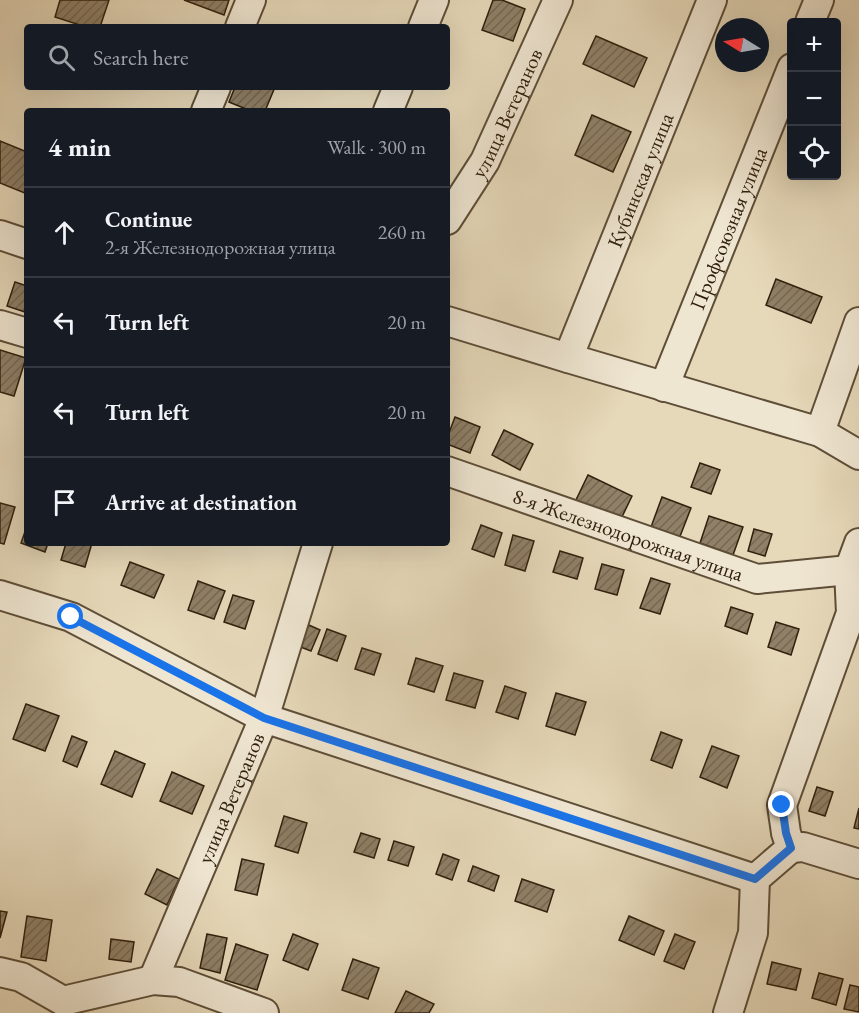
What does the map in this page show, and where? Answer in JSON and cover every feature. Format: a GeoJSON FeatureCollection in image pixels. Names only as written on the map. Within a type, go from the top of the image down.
{"type":"FeatureCollection","features":[{"type":"Feature","properties":{"kind":"street"},"geometry":{"type":"LineString","coordinates":[[241,24],[251,0]]}},
{"type":"Feature","properties":{"kind":"street"},"geometry":{"type":"LineString","coordinates":[[424,24],[434,0]]}},
{"type":"Feature","properties":{"kind":"street","name":"улица Ветеранов"},"geometry":{"type":"LineString","coordinates":[[450,215],[485,161],[558,0]]}},
{"type":"Feature","properties":{"kind":"street","name":"Кубинская улица"},"geometry":{"type":"LineString","coordinates":[[568,358],[712,0]]}},
{"type":"Feature","properties":{"kind":"street"},"geometry":{"type":"LineString","coordinates":[[812,18],[819,0]]}},
{"type":"Feature","properties":{"kind":"street","name":"Профсоюзная улица"},"geometry":{"type":"LineString","coordinates":[[664,387],[790,72]]}},
{"type":"Feature","properties":{"kind":"street"},"geometry":{"type":"LineString","coordinates":[[207,108],[215,90]]}},
{"type":"Feature","properties":{"kind":"street"},"geometry":{"type":"LineString","coordinates":[[389,108],[397,90]]}},
{"type":"Feature","properties":{"kind":"street"},"geometry":{"type":"LineString","coordinates":[[0,235],[24,243]]}},
{"type":"Feature","properties":{"kind":"street"},"geometry":{"type":"LineString","coordinates":[[450,322],[820,432],[859,455]]}},
{"type":"Feature","properties":{"kind":"street"},"geometry":{"type":"LineString","coordinates":[[820,432],[859,322]]}},
{"type":"Feature","properties":{"kind":"street"},"geometry":{"type":"LineString","coordinates":[[0,325],[24,332]]}},
{"type":"Feature","properties":{"kind":"street","name":"8-я Железнодорожная улица"},"geometry":{"type":"LineString","coordinates":[[450,472],[757,579],[849,570]]}},
{"type":"Feature","properties":{"kind":"street"},"geometry":{"type":"LineString","coordinates":[[791,848],[786,833],[782,805],[855,616],[849,570],[859,543]]}},
{"type":"Feature","properties":{"kind":"street","name":"улица Ветеранов"},"geometry":{"type":"LineString","coordinates":[[153,980],[264,718],[317,546]]}},
{"type":"Feature","properties":{"kind":"street"},"geometry":{"type":"LineString","coordinates":[[0,595],[71,617],[264,718],[755,879]]}},
{"type":"Feature","properties":{"kind":"street"},"geometry":{"type":"LineString","coordinates":[[728,1013],[753,933],[755,879],[791,848],[804,847],[859,864]]}},
{"type":"Feature","properties":{"kind":"street"},"geometry":{"type":"LineString","coordinates":[[0,972],[21,977],[62,1007],[153,980],[179,982],[264,1013]]}},
{"type":"Feature","properties":{"kind":"building"},"geometry":{"type":"Polygon","coordinates":[[[60,0],[109,0],[101,24],[77,24],[55,17],[60,0]]]}},
{"type":"Feature","properties":{"kind":"building"},"geometry":{"type":"Polygon","coordinates":[[[184,0],[229,0],[224,15],[184,0]]]}},
{"type":"Feature","properties":{"kind":"building"},"geometry":{"type":"Polygon","coordinates":[[[493,0],[502,0],[525,9],[513,41],[482,30],[493,0]]]}},
{"type":"Feature","properties":{"kind":"building"},"geometry":{"type":"Polygon","coordinates":[[[596,36],[647,58],[634,87],[583,64],[596,36]]]}},
{"type":"Feature","properties":{"kind":"building"},"geometry":{"type":"Polygon","coordinates":[[[234,90],[274,90],[266,108],[244,108],[229,102],[234,90]]]}},
{"type":"Feature","properties":{"kind":"building"},"geometry":{"type":"Polygon","coordinates":[[[592,115],[631,132],[613,172],[575,155],[592,115]]]}},
{"type":"Feature","properties":{"kind":"building"},"geometry":{"type":"Polygon","coordinates":[[[0,141],[24,151],[24,193],[0,183],[0,141]]]}},
{"type":"Feature","properties":{"kind":"building"},"geometry":{"type":"Polygon","coordinates":[[[776,279],[822,297],[811,323],[766,305],[776,279]]]}},
{"type":"Feature","properties":{"kind":"building"},"geometry":{"type":"Polygon","coordinates":[[[15,282],[24,285],[24,312],[7,306],[15,282]]]}},
{"type":"Feature","properties":{"kind":"building"},"geometry":{"type":"Polygon","coordinates":[[[0,350],[24,357],[14,396],[0,392],[0,350]]]}},
{"type":"Feature","properties":{"kind":"building"},"geometry":{"type":"Polygon","coordinates":[[[455,417],[480,427],[470,453],[450,445],[450,430],[455,417]]]}},
{"type":"Feature","properties":{"kind":"building"},"geometry":{"type":"Polygon","coordinates":[[[504,430],[533,444],[520,470],[492,455],[504,430]]]}},
{"type":"Feature","properties":{"kind":"building"},"geometry":{"type":"Polygon","coordinates":[[[700,463],[720,470],[711,494],[691,487],[700,463]]]}},
{"type":"Feature","properties":{"kind":"building"},"geometry":{"type":"Polygon","coordinates":[[[588,475],[632,496],[620,521],[576,500],[588,475]]]}},
{"type":"Feature","properties":{"kind":"building"},"geometry":{"type":"Polygon","coordinates":[[[662,497],[691,508],[679,539],[651,527],[662,497]]]}},
{"type":"Feature","properties":{"kind":"building"},"geometry":{"type":"Polygon","coordinates":[[[0,503],[15,507],[4,544],[0,543],[0,503]]]}},
{"type":"Feature","properties":{"kind":"building"},"geometry":{"type":"Polygon","coordinates":[[[709,516],[743,527],[733,555],[700,543],[709,516]]]}},
{"type":"Feature","properties":{"kind":"building"},"geometry":{"type":"Polygon","coordinates":[[[481,525],[502,533],[494,557],[472,549],[481,525]]]}},
{"type":"Feature","properties":{"kind":"building"},"geometry":{"type":"Polygon","coordinates":[[[754,529],[772,534],[765,556],[748,551],[754,529]]]}},
{"type":"Feature","properties":{"kind":"building"},"geometry":{"type":"Polygon","coordinates":[[[513,535],[534,541],[525,571],[505,565],[513,535]]]}},
{"type":"Feature","properties":{"kind":"building"},"geometry":{"type":"Polygon","coordinates":[[[29,546],[47,546],[45,552],[29,546]]]}},
{"type":"Feature","properties":{"kind":"building"},"geometry":{"type":"Polygon","coordinates":[[[65,546],[91,546],[85,567],[61,560],[65,546]]]}},
{"type":"Feature","properties":{"kind":"building"},"geometry":{"type":"Polygon","coordinates":[[[560,551],[583,558],[577,579],[553,572],[560,551]]]}},
{"type":"Feature","properties":{"kind":"building"},"geometry":{"type":"Polygon","coordinates":[[[130,562],[164,575],[154,598],[121,585],[130,562]]]}},
{"type":"Feature","properties":{"kind":"building"},"geometry":{"type":"Polygon","coordinates":[[[602,564],[624,570],[617,595],[595,589],[602,564]]]}},
{"type":"Feature","properties":{"kind":"building"},"geometry":{"type":"Polygon","coordinates":[[[651,578],[670,584],[660,614],[640,608],[651,578]]]}},
{"type":"Feature","properties":{"kind":"building"},"geometry":{"type":"Polygon","coordinates":[[[198,581],[225,591],[214,619],[188,610],[198,581]]]}},
{"type":"Feature","properties":{"kind":"building"},"geometry":{"type":"Polygon","coordinates":[[[233,595],[254,601],[245,629],[224,622],[233,595]]]}},
{"type":"Feature","properties":{"kind":"building"},"geometry":{"type":"Polygon","coordinates":[[[731,607],[753,614],[747,634],[725,626],[731,607]]]}},
{"type":"Feature","properties":{"kind":"building"},"geometry":{"type":"Polygon","coordinates":[[[302,622],[320,630],[311,651],[293,644],[302,622]]]}},
{"type":"Feature","properties":{"kind":"building"},"geometry":{"type":"Polygon","coordinates":[[[776,622],[799,629],[791,655],[768,647],[776,622]]]}},
{"type":"Feature","properties":{"kind":"building"},"geometry":{"type":"Polygon","coordinates":[[[327,629],[346,636],[337,661],[318,654],[327,629]]]}},
{"type":"Feature","properties":{"kind":"building"},"geometry":{"type":"Polygon","coordinates":[[[362,648],[381,654],[374,675],[355,669],[362,648]]]}},
{"type":"Feature","properties":{"kind":"building"},"geometry":{"type":"Polygon","coordinates":[[[416,658],[443,666],[434,692],[408,684],[416,658]]]}},
{"type":"Feature","properties":{"kind":"building"},"geometry":{"type":"Polygon","coordinates":[[[454,673],[483,681],[475,708],[446,700],[454,673]]]}},
{"type":"Feature","properties":{"kind":"building"},"geometry":{"type":"Polygon","coordinates":[[[505,686],[526,693],[518,719],[496,712],[505,686]]]}},
{"type":"Feature","properties":{"kind":"building"},"geometry":{"type":"Polygon","coordinates":[[[556,693],[586,702],[575,735],[546,726],[556,693]]]}},
{"type":"Feature","properties":{"kind":"building"},"geometry":{"type":"Polygon","coordinates":[[[26,704],[59,716],[45,751],[13,739],[26,704]]]}},
{"type":"Feature","properties":{"kind":"building"},"geometry":{"type":"Polygon","coordinates":[[[661,732],[682,740],[672,768],[651,760],[661,732]]]}},
{"type":"Feature","properties":{"kind":"building"},"geometry":{"type":"Polygon","coordinates":[[[72,736],[87,742],[77,767],[63,761],[72,736]]]}},
{"type":"Feature","properties":{"kind":"building"},"geometry":{"type":"Polygon","coordinates":[[[712,746],[739,756],[727,788],[700,777],[712,746]]]}},
{"type":"Feature","properties":{"kind":"building"},"geometry":{"type":"Polygon","coordinates":[[[115,751],[145,764],[132,797],[101,784],[115,751]]]}},
{"type":"Feature","properties":{"kind":"building"},"geometry":{"type":"Polygon","coordinates":[[[172,772],[204,786],[192,814],[160,801],[172,772]]]}},
{"type":"Feature","properties":{"kind":"building"},"geometry":{"type":"Polygon","coordinates":[[[817,787],[833,792],[825,816],[809,811],[817,787]]]}},
{"type":"Feature","properties":{"kind":"building"},"geometry":{"type":"Polygon","coordinates":[[[859,808],[859,829],[854,828],[859,808]]]}},
{"type":"Feature","properties":{"kind":"building"},"geometry":{"type":"Polygon","coordinates":[[[284,816],[307,823],[298,853],[275,846],[284,816]]]}},
{"type":"Feature","properties":{"kind":"building"},"geometry":{"type":"Polygon","coordinates":[[[361,833],[380,839],[374,858],[354,852],[361,833]]]}},
{"type":"Feature","properties":{"kind":"building"},"geometry":{"type":"Polygon","coordinates":[[[394,841],[414,847],[408,866],[388,860],[394,841]]]}},
{"type":"Feature","properties":{"kind":"building"},"geometry":{"type":"Polygon","coordinates":[[[443,854],[459,860],[452,880],[436,874],[443,854]]]}},
{"type":"Feature","properties":{"kind":"building"},"geometry":{"type":"Polygon","coordinates":[[[242,859],[264,864],[257,895],[235,890],[242,859]]]}},
{"type":"Feature","properties":{"kind":"building"},"geometry":{"type":"Polygon","coordinates":[[[473,866],[499,876],[494,891],[468,881],[473,866]]]}},
{"type":"Feature","properties":{"kind":"building"},"geometry":{"type":"Polygon","coordinates":[[[157,869],[179,879],[167,905],[145,894],[157,869]]]}},
{"type":"Feature","properties":{"kind":"building"},"geometry":{"type":"Polygon","coordinates":[[[522,879],[554,890],[547,912],[515,901],[522,879]]]}},
{"type":"Feature","properties":{"kind":"building"},"geometry":{"type":"Polygon","coordinates":[[[0,911],[7,912],[0,938],[0,911]]]}},
{"type":"Feature","properties":{"kind":"building"},"geometry":{"type":"Polygon","coordinates":[[[27,916],[52,920],[46,961],[21,957],[27,916]]]}},
{"type":"Feature","properties":{"kind":"building"},"geometry":{"type":"Polygon","coordinates":[[[629,916],[664,931],[654,955],[619,940],[629,916]]]}},
{"type":"Feature","properties":{"kind":"building"},"geometry":{"type":"Polygon","coordinates":[[[207,934],[227,938],[220,973],[200,968],[207,934]]]}},
{"type":"Feature","properties":{"kind":"building"},"geometry":{"type":"Polygon","coordinates":[[[293,934],[318,944],[308,970],[283,960],[293,934]]]}},
{"type":"Feature","properties":{"kind":"building"},"geometry":{"type":"Polygon","coordinates":[[[675,934],[695,942],[684,969],[664,961],[675,934]]]}},
{"type":"Feature","properties":{"kind":"building"},"geometry":{"type":"Polygon","coordinates":[[[111,939],[134,942],[131,962],[109,959],[111,939]]]}},
{"type":"Feature","properties":{"kind":"building"},"geometry":{"type":"Polygon","coordinates":[[[236,944],[268,955],[257,990],[225,980],[236,944]]]}},
{"type":"Feature","properties":{"kind":"building"},"geometry":{"type":"Polygon","coordinates":[[[353,959],[379,968],[368,999],[342,990],[353,959]]]}},
{"type":"Feature","properties":{"kind":"building"},"geometry":{"type":"Polygon","coordinates":[[[772,962],[801,969],[796,990],[767,984],[772,962]]]}},
{"type":"Feature","properties":{"kind":"building"},"geometry":{"type":"Polygon","coordinates":[[[819,973],[843,979],[836,1005],[812,998],[819,973]]]}},
{"type":"Feature","properties":{"kind":"building"},"geometry":{"type":"Polygon","coordinates":[[[850,985],[859,987],[859,1012],[844,1009],[850,985]]]}},
{"type":"Feature","properties":{"kind":"building"},"geometry":{"type":"Polygon","coordinates":[[[406,991],[434,1004],[429,1013],[395,1013],[406,991]]]}},
{"type":"Feature","properties":{"kind":"route"},"geometry":{"type":"LineString","coordinates":[[71,617],[264,718],[755,879],[791,848],[786,833],[782,805]]}}]}
